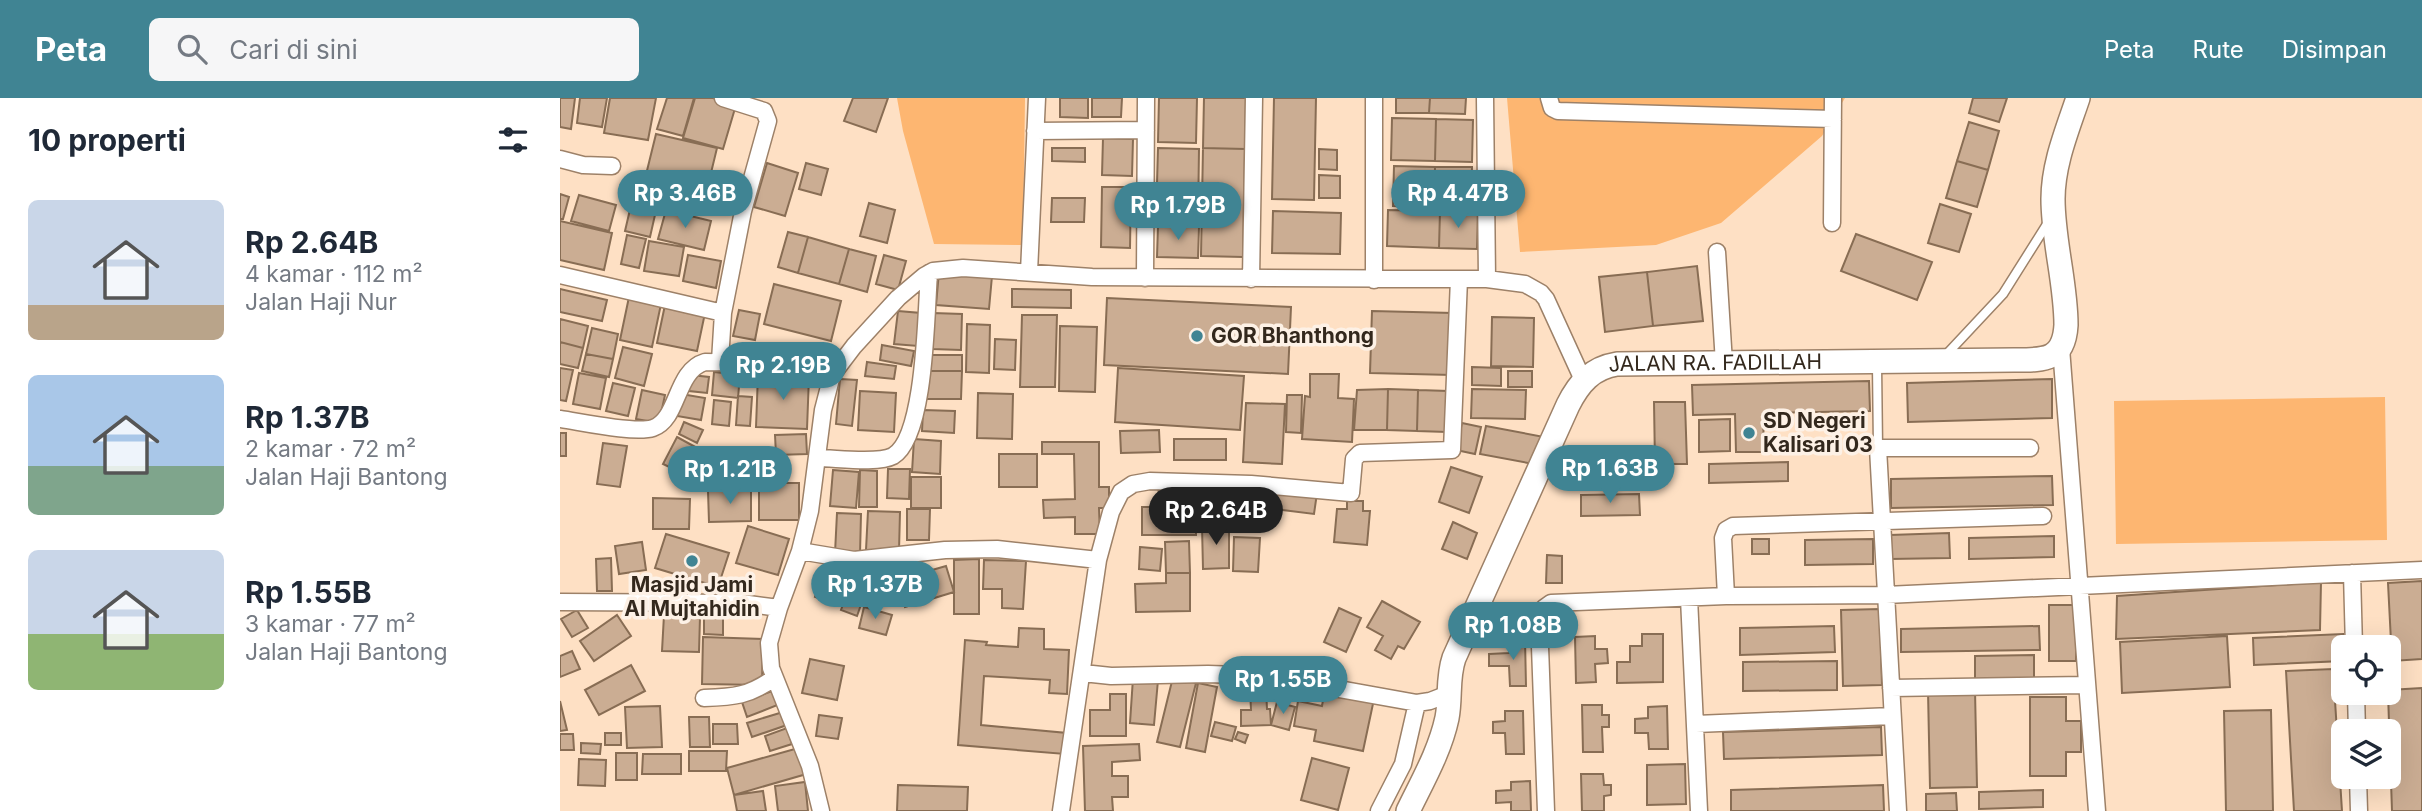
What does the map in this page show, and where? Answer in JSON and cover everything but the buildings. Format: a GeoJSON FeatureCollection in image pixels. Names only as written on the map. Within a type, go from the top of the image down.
{"type":"FeatureCollection","features":[{"type":"Feature","properties":{"kind":"main road"},"geometry":{"type":"LineString","coordinates":[[2061,348],[2066,331],[2066,318],[2054,212],[2054,181],[2057,162],[2078,98]]}},
{"type":"Feature","properties":{"kind":"main road","name":"JALAN RA. FADILLAH"},"geometry":{"type":"LineString","coordinates":[[1408,811],[1446,724],[1450,673],[1454,658],[1568,405],[1583,380],[1599,369],[1617,364],[2038,359],[2054,355],[2061,348]]}},
{"type":"Feature","properties":{"kind":"street"},"geometry":{"type":"LineString","coordinates":[[720,361],[723,313],[743,211],[768,121],[764,111],[723,98]]}},
{"type":"Feature","properties":{"kind":"street"},"geometry":{"type":"LineString","coordinates":[[1029,272],[1037,98]]}},
{"type":"Feature","properties":{"kind":"street"},"geometry":{"type":"LineString","coordinates":[[1145,278],[1146,98]]}},
{"type":"Feature","properties":{"kind":"street"},"geometry":{"type":"LineString","coordinates":[[1251,279],[1254,98]]}},
{"type":"Feature","properties":{"kind":"street"},"geometry":{"type":"LineString","coordinates":[[1374,98],[1374,280]]}},
{"type":"Feature","properties":{"kind":"street"},"geometry":{"type":"LineString","coordinates":[[1485,98],[1487,279]]}},
{"type":"Feature","properties":{"kind":"street"},"geometry":{"type":"LineString","coordinates":[[1549,98],[1552,108],[1558,111],[1833,119]]}},
{"type":"Feature","properties":{"kind":"street"},"geometry":{"type":"LineString","coordinates":[[1832,223],[1833,98]]}},
{"type":"Feature","properties":{"kind":"street"},"geometry":{"type":"LineString","coordinates":[[1035,131],[1146,130]]}},
{"type":"Feature","properties":{"kind":"street"},"geometry":{"type":"LineString","coordinates":[[560,159],[583,165],[612,166]]}},
{"type":"Feature","properties":{"kind":"street"},"geometry":{"type":"LineString","coordinates":[[1717,252],[1724,363]]}},
{"type":"Feature","properties":{"kind":"street"},"geometry":{"type":"LineString","coordinates":[[821,811],[810,766],[774,678],[769,643],[800,551],[810,511],[828,386],[839,364],[898,298],[929,273],[948,268],[963,268],[1092,278],[1487,279],[1525,284],[1546,299],[1583,380]]}},
{"type":"Feature","properties":{"kind":"street"},"geometry":{"type":"LineString","coordinates":[[817,458],[877,459],[891,457],[903,446],[918,407],[929,273]]}},
{"type":"Feature","properties":{"kind":"street"},"geometry":{"type":"LineString","coordinates":[[560,275],[723,313]]}},
{"type":"Feature","properties":{"kind":"street"},"geometry":{"type":"LineString","coordinates":[[1061,811],[1098,560],[1116,499],[1125,488],[1141,481],[1251,484],[1351,493],[1354,459],[1360,453],[1452,450],[1459,279]]}},
{"type":"Feature","properties":{"kind":"street"},"geometry":{"type":"LineString","coordinates":[[2061,348],[2097,811]]}},
{"type":"Feature","properties":{"kind":"street"},"geometry":{"type":"LineString","coordinates":[[560,419],[630,428],[656,427],[664,420],[692,369],[705,362],[839,364]]}},
{"type":"Feature","properties":{"kind":"street"},"geometry":{"type":"LineString","coordinates":[[1898,811],[1878,448],[2030,448]]}},
{"type":"Feature","properties":{"kind":"street"},"geometry":{"type":"LineString","coordinates":[[1726,596],[1723,538],[1729,528],[1739,525],[2043,516]]}},
{"type":"Feature","properties":{"kind":"street"},"geometry":{"type":"LineString","coordinates":[[800,551],[854,560],[946,550],[996,549],[1098,560]]}},
{"type":"Feature","properties":{"kind":"street"},"geometry":{"type":"LineString","coordinates":[[1546,811],[1539,619],[1541,611],[1547,605],[1556,602],[1726,596],[1886,595],[2422,570]]}},
{"type":"Feature","properties":{"kind":"street"},"geometry":{"type":"LineString","coordinates":[[2352,573],[2354,635]]}},
{"type":"Feature","properties":{"kind":"street"},"geometry":{"type":"LineString","coordinates":[[1689,598],[1699,811]]}},
{"type":"Feature","properties":{"kind":"street"},"geometry":{"type":"LineString","coordinates":[[560,602],[741,603],[779,608]]}},
{"type":"Feature","properties":{"kind":"street"},"geometry":{"type":"LineString","coordinates":[[1083,673],[1111,677],[1208,674],[1267,677],[1417,703],[1448,694]]}},
{"type":"Feature","properties":{"kind":"street"},"geometry":{"type":"LineString","coordinates":[[704,698],[737,697],[758,690],[774,678]]}},
{"type":"Feature","properties":{"kind":"street"},"geometry":{"type":"LineString","coordinates":[[1891,688],[2087,685]]}},
{"type":"Feature","properties":{"kind":"street"},"geometry":{"type":"LineString","coordinates":[[1379,811],[1403,764],[1417,703]]}},
{"type":"Feature","properties":{"kind":"street"},"geometry":{"type":"LineString","coordinates":[[1696,724],[1892,716]]}},
{"type":"Feature","properties":{"kind":"street"},"geometry":{"type":"LineString","coordinates":[[2358,789],[2359,811]]}},
{"type":"Feature","properties":{"kind":"lane"},"geometry":{"type":"LineString","coordinates":[[1939,361],[2003,294],[2054,212]]}},
{"type":"Feature","properties":{"kind":"lane"},"geometry":{"type":"LineString","coordinates":[[1877,362],[1878,448]]}},
{"type":"Feature","properties":{"kind":"shaded area"},"geometry":{"type":"Polygon","coordinates":[[[897,98],[1025,98],[1023,245],[934,244],[903,131],[897,98]]]}},
{"type":"Feature","properties":{"kind":"shaded area"},"geometry":{"type":"Polygon","coordinates":[[[1507,98],[1845,98],[1822,136],[1721,223],[1656,245],[1520,252],[1507,98]]]}},
{"type":"Feature","properties":{"kind":"shaded area"},"geometry":{"type":"Polygon","coordinates":[[[2385,397],[2387,540],[2116,544],[2114,401],[2385,397]]]}},
{"type":"Feature","properties":{"kind":"place","name":"GOR Bhanthong"},"geometry":{"type":"Point","coordinates":[1197,336]}},
{"type":"Feature","properties":{"kind":"place","name":"SD Negeri Kalisari 03"},"geometry":{"type":"Point","coordinates":[1749,433]}},
{"type":"Feature","properties":{"kind":"place","name":"Masjid Jami Al Mujtahidin"},"geometry":{"type":"Point","coordinates":[692,561]}}]}
